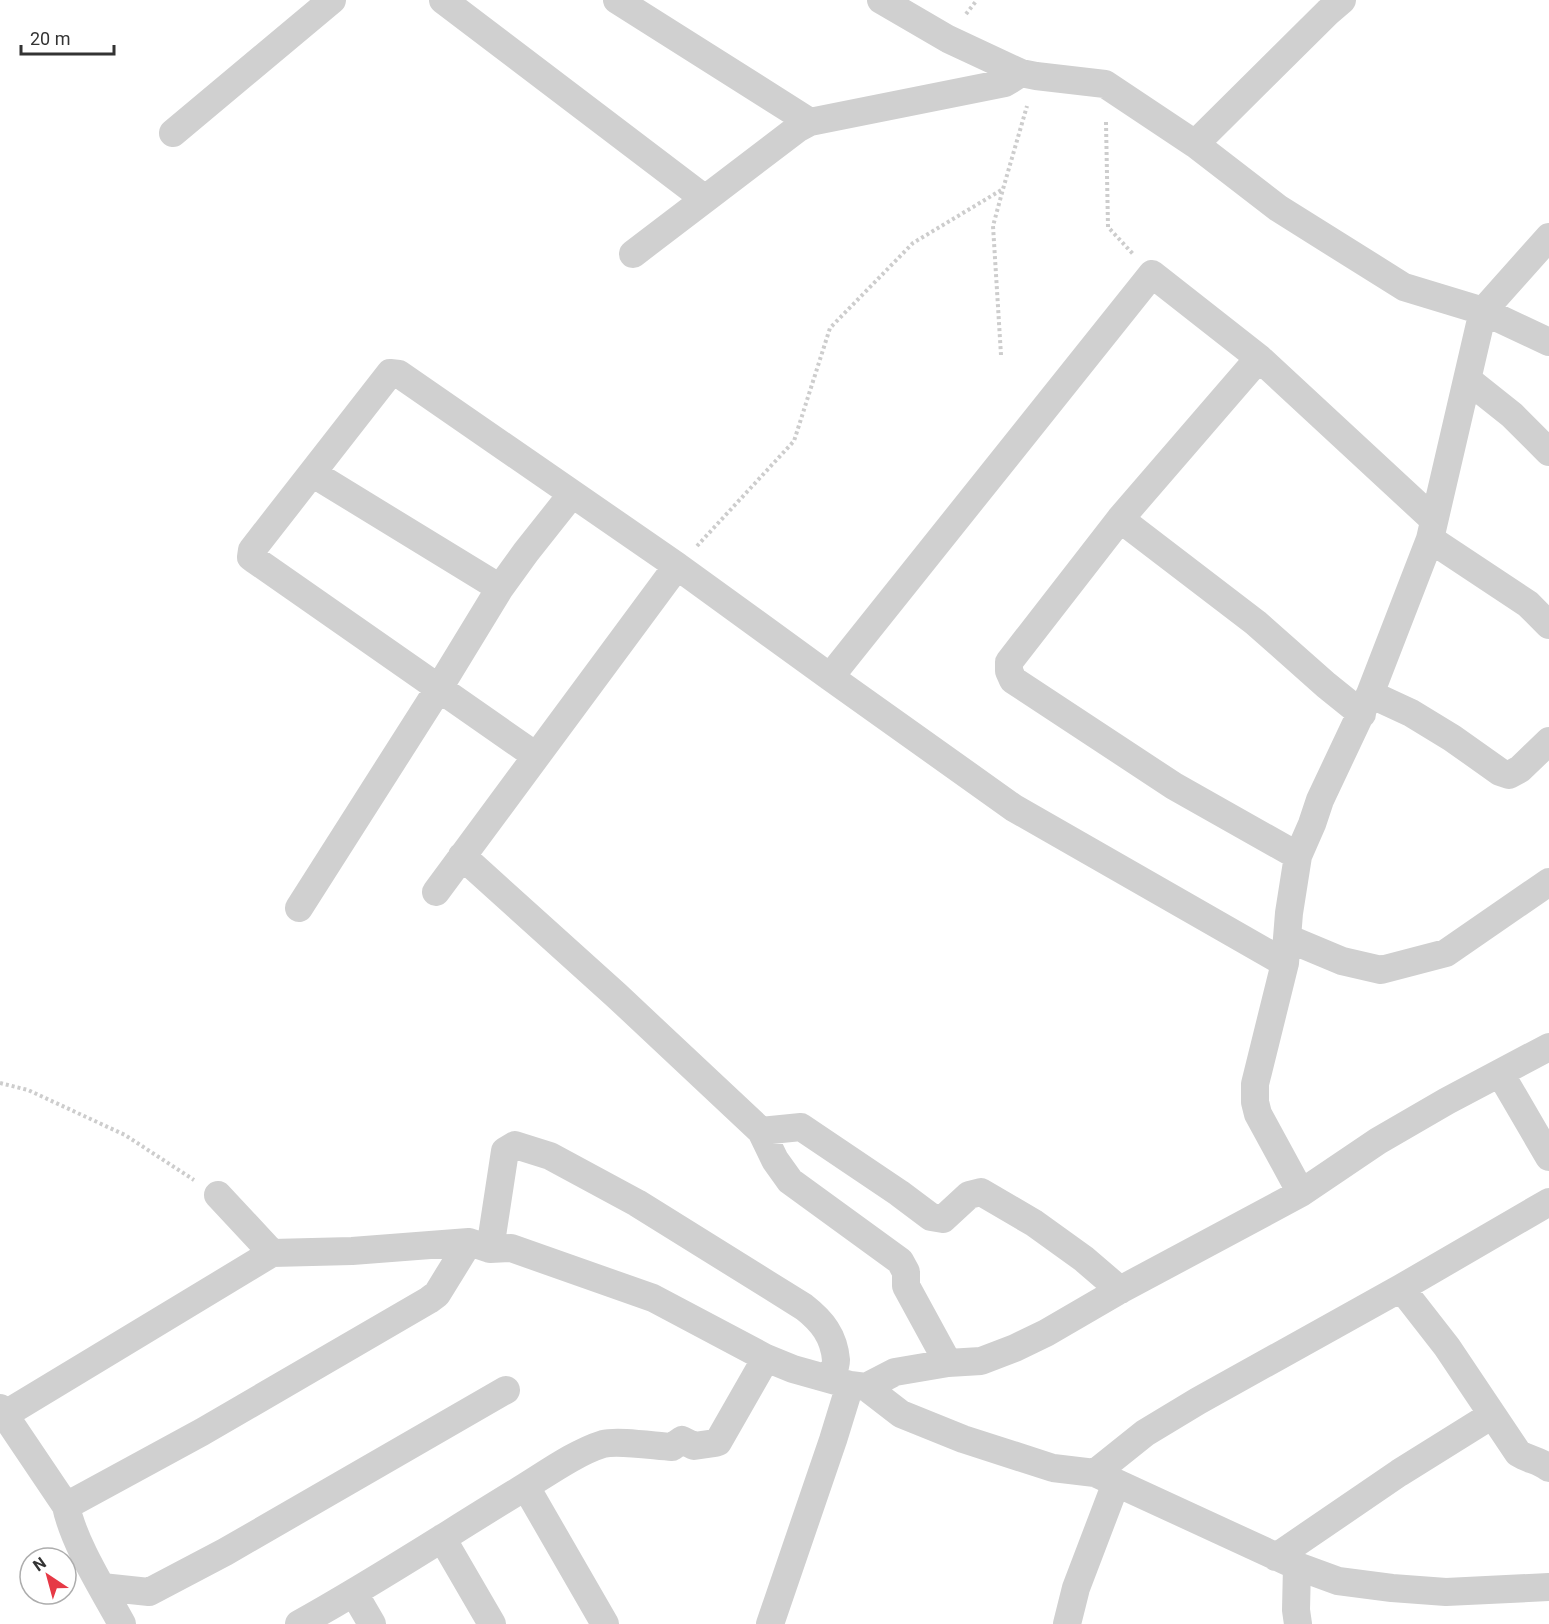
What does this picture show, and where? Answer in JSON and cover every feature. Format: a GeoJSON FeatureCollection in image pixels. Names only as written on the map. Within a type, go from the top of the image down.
{"type":"FeatureCollection","features":[{"type":"Feature","properties":{"kind":"street"},"geometry":{"type":"LineString","coordinates":[[173,133],[332,0]]}},
{"type":"Feature","properties":{"kind":"street"},"geometry":{"type":"LineString","coordinates":[[443,0],[705,199]]}},
{"type":"Feature","properties":{"kind":"street"},"geometry":{"type":"LineString","coordinates":[[617,0],[810,122]]}},
{"type":"Feature","properties":{"kind":"street"},"geometry":{"type":"LineString","coordinates":[[1195,144],[1342,0]]}},
{"type":"Feature","properties":{"kind":"street"},"geometry":{"type":"LineString","coordinates":[[898,4],[948,39],[1029,75],[1105,84],[1195,144],[1278,207],[1404,287],[1484,311],[1549,342]]}},
{"type":"Feature","properties":{"kind":"street"},"geometry":{"type":"LineString","coordinates":[[633,254],[797,129],[810,122],[999,85],[1029,75]]}},
{"type":"Feature","properties":{"kind":"street"},"geometry":{"type":"LineString","coordinates":[[1301,1193],[1258,1114],[1255,1102],[1255,1084],[1286,950],[1288,913],[1298,856],[1320,800],[1366,704],[1432,529],[1484,311],[1549,237]]}},
{"type":"Feature","properties":{"kind":"street"},"geometry":{"type":"LineString","coordinates":[[830,677],[1152,274],[1259,358],[1432,529],[1528,604],[1549,625]]}},
{"type":"Feature","properties":{"kind":"street"},"geometry":{"type":"LineString","coordinates":[[1259,358],[1120,519],[1009,662],[1009,671],[1013,680],[1174,786],[1298,856]]}},
{"type":"Feature","properties":{"kind":"street"},"geometry":{"type":"LineString","coordinates":[[536,756],[251,556],[252,550],[390,373],[399,374],[677,566],[1014,808],[1286,950],[1381,970],[1446,953],[1549,882]]}},
{"type":"Feature","properties":{"kind":"street"},"geometry":{"type":"LineString","coordinates":[[1468,380],[1512,415],[1549,452]]}},
{"type":"Feature","properties":{"kind":"street"},"geometry":{"type":"LineString","coordinates":[[312,473],[500,588]]}},
{"type":"Feature","properties":{"kind":"street"},"geometry":{"type":"LineString","coordinates":[[299,908],[500,588],[572,494]]}},
{"type":"Feature","properties":{"kind":"street"},"geometry":{"type":"LineString","coordinates":[[1120,519],[1256,623],[1326,685],[1366,704],[1411,713],[1452,738],[1500,772],[1509,775],[1520,769],[1549,741]]}},
{"type":"Feature","properties":{"kind":"street"},"geometry":{"type":"LineString","coordinates":[[436,892],[677,566]]}},
{"type":"Feature","properties":{"kind":"street"},"geometry":{"type":"LineString","coordinates":[[462,856],[616,995],[761,1131],[790,1181],[900,1261],[906,1272],[906,1286],[948,1363]]}},
{"type":"Feature","properties":{"kind":"street"},"geometry":{"type":"LineString","coordinates":[[849,1384],[895,1372],[948,1363],[981,1361],[1046,1334],[1120,1290],[1301,1193],[1378,1141],[1447,1101],[1549,1047]]}},
{"type":"Feature","properties":{"kind":"street"},"geometry":{"type":"LineString","coordinates":[[1500,1073],[1549,1157]]}},
{"type":"Feature","properties":{"kind":"street"},"geometry":{"type":"LineString","coordinates":[[761,1131],[801,1127],[931,1217],[943,1219],[969,1195],[981,1192],[1034,1223],[1084,1259],[1120,1290]]}},
{"type":"Feature","properties":{"kind":"street"},"geometry":{"type":"LineString","coordinates":[[66,1506],[202,1432],[437,1294],[479,1245],[505,1151],[515,1145],[550,1156],[637,1203],[804,1307],[819,1319],[827,1330],[836,1361],[849,1384],[833,1440],[770,1624]]}},
{"type":"Feature","properties":{"kind":"street"},"geometry":{"type":"LineString","coordinates":[[218,1195],[272,1253]]}},
{"type":"Feature","properties":{"kind":"street"},"geometry":{"type":"LineString","coordinates":[[1066,1624],[1106,1478],[1145,1433],[1549,1202]]}},
{"type":"Feature","properties":{"kind":"street"},"geometry":{"type":"LineString","coordinates":[[122,1624],[69,1523],[66,1506],[2,1411],[272,1253],[479,1245],[511,1248],[653,1298],[766,1358],[794,1369],[849,1384],[901,1414],[963,1439],[1053,1468],[1106,1478],[1286,1562],[1338,1581],[1446,1592],[1549,1587]]}},
{"type":"Feature","properties":{"kind":"street"},"geometry":{"type":"LineString","coordinates":[[1401,1288],[1447,1347],[1518,1454],[1528,1459],[1538,1460],[1549,1468]]}},
{"type":"Feature","properties":{"kind":"street"},"geometry":{"type":"LineString","coordinates":[[299,1624],[354,1593],[580,1454],[606,1443],[672,1448],[682,1440],[694,1446],[718,1442],[766,1358]]}},
{"type":"Feature","properties":{"kind":"street"},"geometry":{"type":"LineString","coordinates":[[102,1587],[149,1592],[225,1552],[506,1390]]}},
{"type":"Feature","properties":{"kind":"street"},"geometry":{"type":"LineString","coordinates":[[1286,1562],[1399,1473],[1492,1415]]}},
{"type":"Feature","properties":{"kind":"street"},"geometry":{"type":"LineString","coordinates":[[526,1487],[605,1624]]}},
{"type":"Feature","properties":{"kind":"street"},"geometry":{"type":"LineString","coordinates":[[442,1538],[492,1624]]}},
{"type":"Feature","properties":{"kind":"street"},"geometry":{"type":"LineString","coordinates":[[1286,1562],[1298,1624]]}},
{"type":"Feature","properties":{"kind":"street"},"geometry":{"type":"LineString","coordinates":[[354,1593],[372,1624]]}},
{"type":"Feature","properties":{"kind":"path"},"geometry":{"type":"LineString","coordinates":[[1001,355],[993,226],[1029,75]]}},
{"type":"Feature","properties":{"kind":"path"},"geometry":{"type":"LineString","coordinates":[[1105,84],[1108,227],[1152,274]]}},
{"type":"Feature","properties":{"kind":"path"},"geometry":{"type":"LineString","coordinates":[[677,566],[794,441],[830,328],[912,243],[1003,189]]}},
{"type":"Feature","properties":{"kind":"path"},"geometry":{"type":"LineString","coordinates":[[0,1083],[28,1090],[124,1135],[218,1195]]}}]}
